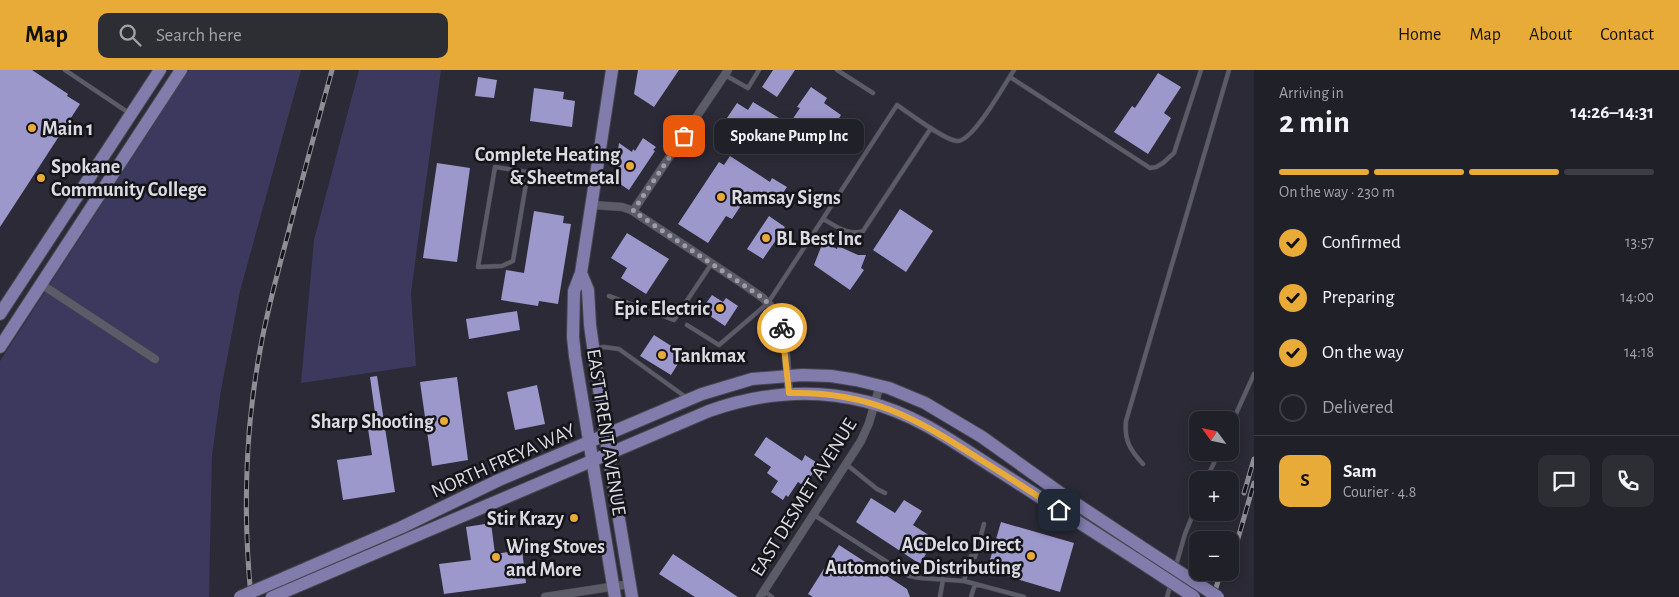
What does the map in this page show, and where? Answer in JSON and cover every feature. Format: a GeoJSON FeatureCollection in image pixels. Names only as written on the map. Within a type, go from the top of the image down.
{"type":"FeatureCollection","features":[{"type":"Feature","properties":{"kind":"main road"},"geometry":{"type":"LineString","coordinates":[[0,314],[160,70]]}},
{"type":"Feature","properties":{"kind":"main road"},"geometry":{"type":"LineString","coordinates":[[0,347],[181,70]]}},
{"type":"Feature","properties":{"kind":"main road","name":"EAST TRENT AVENUE"},"geometry":{"type":"LineString","coordinates":[[612,70],[582,273],[574,291],[573,337],[614,592]]}},
{"type":"Feature","properties":{"kind":"main road","name":"EAST TRENT AVENUE"},"geometry":{"type":"LineString","coordinates":[[582,273],[588,290],[590,325],[608,454],[631,591]]}},
{"type":"Feature","properties":{"kind":"main road","name":"NORTH FREYA WAY"},"geometry":{"type":"LineString","coordinates":[[272,597],[404,533],[499,480],[689,399],[738,383],[787,375],[831,376],[880,386],[925,403],[957,421],[1066,497],[1218,597]]}},
{"type":"Feature","properties":{"kind":"main road","name":"NORTH FREYA WAY"},"geometry":{"type":"LineString","coordinates":[[240,597],[404,533],[438,526],[678,423],[727,404],[789,393],[829,394],[875,404],[906,416],[936,431],[1194,597]]}},
{"type":"Feature","properties":{"kind":"main road"},"geometry":{"type":"LineString","coordinates":[[438,526],[461,508],[496,490],[500,485],[499,480]]}},
{"type":"Feature","properties":{"kind":"street"},"geometry":{"type":"LineString","coordinates":[[633,211],[727,73]]}},
{"type":"Feature","properties":{"kind":"street"},"geometry":{"type":"LineString","coordinates":[[593,205],[625,208],[633,211],[743,284],[768,303],[777,313],[784,332],[789,393]]}},
{"type":"Feature","properties":{"kind":"street"},"geometry":{"type":"LineString","coordinates":[[41,284],[155,359]]}},
{"type":"Feature","properties":{"kind":"street","name":"EAST DESMET AVENUE"},"geometry":{"type":"LineString","coordinates":[[762,594],[861,441],[869,423],[880,386]]}},
{"type":"Feature","properties":{"kind":"street"},"geometry":{"type":"LineString","coordinates":[[546,597],[631,591]]}},
{"type":"Feature","properties":{"kind":"lane"},"geometry":{"type":"LineString","coordinates":[[65,70],[131,114]]}},
{"type":"Feature","properties":{"kind":"lane"},"geometry":{"type":"LineString","coordinates":[[727,73],[748,88],[759,70]]}},
{"type":"Feature","properties":{"kind":"lane"},"geometry":{"type":"LineString","coordinates":[[837,70],[873,93]]}},
{"type":"Feature","properties":{"kind":"lane"},"geometry":{"type":"LineString","coordinates":[[687,326],[719,345],[768,303],[897,105],[946,138],[957,141],[969,136],[974,130],[1014,70]]}},
{"type":"Feature","properties":{"kind":"lane"},"geometry":{"type":"LineString","coordinates":[[1010,76],[1150,168],[1163,163],[1174,153],[1201,70]]}},
{"type":"Feature","properties":{"kind":"lane"},"geometry":{"type":"LineString","coordinates":[[1143,464],[1129,448],[1126,439],[1126,421],[1229,70]]}},
{"type":"Feature","properties":{"kind":"lane"},"geometry":{"type":"LineString","coordinates":[[823,219],[849,232],[856,233],[863,230],[931,128]]}},
{"type":"Feature","properties":{"kind":"lane"},"geometry":{"type":"LineString","coordinates":[[528,172],[513,261],[502,266],[478,267],[495,167],[596,182]]}},
{"type":"Feature","properties":{"kind":"lane"},"geometry":{"type":"LineString","coordinates":[[609,296],[674,320],[712,263]]}},
{"type":"Feature","properties":{"kind":"lane"},"geometry":{"type":"LineString","coordinates":[[593,348],[619,349],[689,399]]}},
{"type":"Feature","properties":{"kind":"lane"},"geometry":{"type":"LineString","coordinates":[[1237,411],[1254,374]]}},
{"type":"Feature","properties":{"kind":"lane"},"geometry":{"type":"LineString","coordinates":[[846,464],[877,490],[885,493]]}},
{"type":"Feature","properties":{"kind":"lane"},"geometry":{"type":"LineString","coordinates":[[813,515],[909,576],[964,581],[1024,597]]}},
{"type":"Feature","properties":{"kind":"lane"},"geometry":{"type":"LineString","coordinates":[[1167,597],[1190,521]]}},
{"type":"Feature","properties":{"kind":"lane"},"geometry":{"type":"LineString","coordinates":[[964,581],[971,556],[975,557],[984,524]]}},
{"type":"Feature","properties":{"kind":"lane"},"geometry":{"type":"LineString","coordinates":[[940,597],[943,579]]}},
{"type":"Feature","properties":{"kind":"lane"},"geometry":{"type":"LineString","coordinates":[[971,597],[975,584]]}},
{"type":"Feature","properties":{"kind":"lane"},"geometry":{"type":"LineString","coordinates":[[762,594],[772,597]]}},
{"type":"Feature","properties":{"kind":"shaded area"},"geometry":{"type":"Polygon","coordinates":[[[189,70],[301,70],[240,291],[221,390],[212,456],[209,597],[0,597],[0,361],[189,70]]]}},
{"type":"Feature","properties":{"kind":"shaded area"},"geometry":{"type":"Polygon","coordinates":[[[359,70],[441,70],[411,293],[416,366],[301,383],[314,240],[359,70]]]}},
{"type":"Feature","properties":{"kind":"building","name":"Main 1"},"geometry":{"type":"Polygon","coordinates":[[[0,70],[32,70],[80,104],[0,227],[0,70]]]}},
{"type":"Feature","properties":{"kind":"building"},"geometry":{"type":"Polygon","coordinates":[[[638,70],[679,70],[654,107],[634,94],[638,70]]]}},
{"type":"Feature","properties":{"kind":"building"},"geometry":{"type":"Polygon","coordinates":[[[773,70],[795,70],[777,97],[762,87],[773,70]]]}},
{"type":"Feature","properties":{"kind":"building"},"geometry":{"type":"Polygon","coordinates":[[[1158,73],[1181,87],[1164,113],[1171,118],[1148,154],[1114,132],[1132,106],[1135,108],[1158,73]]]}},
{"type":"Feature","properties":{"kind":"building"},"geometry":{"type":"Polygon","coordinates":[[[478,77],[497,80],[494,98],[475,96],[478,77]]]}},
{"type":"Feature","properties":{"kind":"building"},"geometry":{"type":"Polygon","coordinates":[[[811,87],[827,98],[824,103],[841,115],[832,129],[853,143],[845,155],[792,120],[800,108],[797,107],[811,87]]]}},
{"type":"Feature","properties":{"kind":"building"},"geometry":{"type":"Polygon","coordinates":[[[534,88],[564,92],[563,99],[575,101],[572,127],[530,121],[534,88]]]}},
{"type":"Feature","properties":{"kind":"building"},"geometry":{"type":"Polygon","coordinates":[[[753,102],[779,118],[768,134],[752,124],[748,131],[727,118],[737,103],[748,110],[753,102]]]}},
{"type":"Feature","properties":{"kind":"building","name":"Complete Heating & Sheetmetal"},"geometry":{"type":"Polygon","coordinates":[[[643,138],[656,147],[653,150],[655,151],[629,190],[614,180],[619,143],[632,152],[633,149],[635,151],[643,138]]]}},
{"type":"Feature","properties":{"kind":"building","name":"Ramsay Signs"},"geometry":{"type":"Polygon","coordinates":[[[730,156],[770,182],[772,178],[787,187],[779,199],[769,192],[763,201],[750,192],[732,219],[726,216],[708,243],[678,224],[719,162],[724,165],[730,156]]]}},
{"type":"Feature","properties":{"kind":"building"},"geometry":{"type":"Polygon","coordinates":[[[437,163],[470,168],[457,262],[423,258],[437,163]]]}},
{"type":"Feature","properties":{"kind":"building"},"geometry":{"type":"Polygon","coordinates":[[[900,209],[933,231],[906,272],[873,250],[900,209]]]}},
{"type":"Feature","properties":{"kind":"building"},"geometry":{"type":"Polygon","coordinates":[[[534,211],[564,216],[563,223],[571,224],[558,304],[539,301],[538,306],[501,300],[506,270],[524,273],[534,211]]]}},
{"type":"Feature","properties":{"kind":"building","name":"BL Best Inc"},"geometry":{"type":"Polygon","coordinates":[[[769,216],[785,227],[763,259],[747,249],[769,216]]]}},
{"type":"Feature","properties":{"kind":"building"},"geometry":{"type":"Polygon","coordinates":[[[627,233],[669,259],[646,294],[621,278],[627,268],[611,258],[627,233]]]}},
{"type":"Feature","properties":{"kind":"building"},"geometry":{"type":"Polygon","coordinates":[[[823,242],[837,249],[838,246],[858,255],[866,255],[861,268],[864,270],[850,290],[814,265],[823,242]]]}},
{"type":"Feature","properties":{"kind":"building","name":"Epic Electric"},"geometry":{"type":"Polygon","coordinates":[[[712,295],[723,302],[726,298],[738,306],[725,326],[701,310],[712,295]]]}},
{"type":"Feature","properties":{"kind":"building"},"geometry":{"type":"Polygon","coordinates":[[[517,311],[520,330],[469,339],[466,319],[517,311]]]}},
{"type":"Feature","properties":{"kind":"building","name":"Tankmax"},"geometry":{"type":"Polygon","coordinates":[[[654,335],[684,354],[671,375],[640,356],[654,335]]]}},
{"type":"Feature","properties":{"kind":"building"},"geometry":{"type":"Polygon","coordinates":[[[377,376],[395,492],[343,500],[337,460],[372,455],[367,422],[376,420],[370,377],[377,376]]]}},
{"type":"Feature","properties":{"kind":"building","name":"Sharp Shooting"},"geometry":{"type":"Polygon","coordinates":[[[457,377],[468,460],[432,466],[420,382],[457,377]]]}},
{"type":"Feature","properties":{"kind":"building"},"geometry":{"type":"Polygon","coordinates":[[[537,385],[545,424],[515,430],[507,392],[537,385]]]}},
{"type":"Feature","properties":{"kind":"building"},"geometry":{"type":"Polygon","coordinates":[[[766,437],[802,461],[805,455],[819,464],[804,486],[798,482],[788,497],[786,495],[783,500],[771,492],[778,481],[767,473],[771,467],[754,455],[766,437]]]}},
{"type":"Feature","properties":{"kind":"building"},"geometry":{"type":"Polygon","coordinates":[[[871,498],[895,513],[904,500],[922,511],[913,525],[935,539],[920,564],[856,522],[871,498]]]}},
{"type":"Feature","properties":{"kind":"building","name":"ACDelco Direct Automotive Distributing"},"geometry":{"type":"Polygon","coordinates":[[[1001,522],[1074,543],[1060,592],[987,570],[1001,522]]]}},
{"type":"Feature","properties":{"kind":"building","name":"Wing Stoves and More"},"geometry":{"type":"Polygon","coordinates":[[[491,523],[495,554],[522,550],[526,583],[444,594],[439,564],[471,560],[466,527],[491,523]]]}},
{"type":"Feature","properties":{"kind":"building"},"geometry":{"type":"Polygon","coordinates":[[[839,545],[907,589],[910,597],[813,597],[808,594],[839,545]]]}},
{"type":"Feature","properties":{"kind":"building"},"geometry":{"type":"Polygon","coordinates":[[[673,554],[738,597],[695,597],[659,574],[673,554]]]}},
{"type":"Feature","properties":{"kind":"railway"},"geometry":{"type":"LineString","coordinates":[[251,597],[246,502],[249,439],[256,376],[273,289],[332,70]]}},
{"type":"Feature","properties":{"kind":"railway"},"geometry":{"type":"LineString","coordinates":[[1244,493],[1254,459]]}},
{"type":"Feature","properties":{"kind":"railway"},"geometry":{"type":"LineString","coordinates":[[1239,535],[1254,483]]}},
{"type":"Feature","properties":{"kind":"railway"},"geometry":{"type":"LineString","coordinates":[[1213,597],[1218,581]]}},
{"type":"Feature","properties":{"kind":"way so far"},"geometry":{"type":"LineString","coordinates":[[684,136],[633,211],[763,298],[777,313],[782,328]]}},
{"type":"Feature","properties":{"kind":"place","name":"Main 1"},"geometry":{"type":"Point","coordinates":[32,128]}},
{"type":"Feature","properties":{"kind":"place","name":"Spokane Pump Inc"},"geometry":{"type":"Point","coordinates":[684,136]}},
{"type":"Feature","properties":{"kind":"place","name":"Complete Heating & Sheetmetal"},"geometry":{"type":"Point","coordinates":[630,166]}},
{"type":"Feature","properties":{"kind":"place","name":"Spokane Community College"},"geometry":{"type":"Point","coordinates":[41,178]}},
{"type":"Feature","properties":{"kind":"place","name":"Ramsay Signs"},"geometry":{"type":"Point","coordinates":[721,197]}},
{"type":"Feature","properties":{"kind":"place","name":"BL Best Inc"},"geometry":{"type":"Point","coordinates":[766,238]}},
{"type":"Feature","properties":{"kind":"place","name":"Epic Electric"},"geometry":{"type":"Point","coordinates":[720,308]}},
{"type":"Feature","properties":{"kind":"place","name":"Tankmax"},"geometry":{"type":"Point","coordinates":[662,355]}},
{"type":"Feature","properties":{"kind":"place","name":"Sharp Shooting"},"geometry":{"type":"Point","coordinates":[444,421]}},
{"type":"Feature","properties":{"kind":"place","name":"Stir Krazy"},"geometry":{"type":"Point","coordinates":[574,518]}},
{"type":"Feature","properties":{"kind":"place","name":"ACDelco Direct Automotive Distributing"},"geometry":{"type":"Point","coordinates":[1031,556]}},
{"type":"Feature","properties":{"kind":"place","name":"Wing Stoves and More"},"geometry":{"type":"Point","coordinates":[496,557]}},
{"type":"Feature","properties":{"kind":"route"},"geometry":{"type":"LineString","coordinates":[[782,328],[784,332],[789,393],[822,393],[845,396],[875,404],[906,416],[942,435],[1059,510]]}}]}
